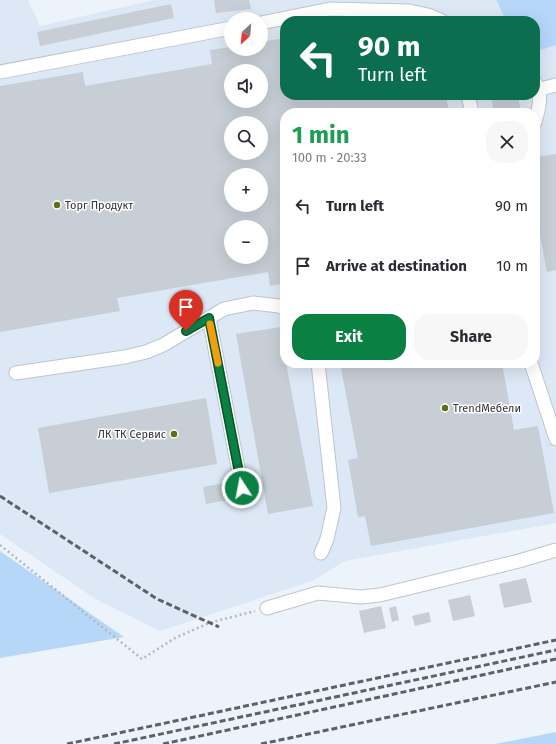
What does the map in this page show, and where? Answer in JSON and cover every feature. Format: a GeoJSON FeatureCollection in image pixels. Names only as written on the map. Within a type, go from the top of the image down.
{"type":"FeatureCollection","features":[{"type":"Feature","properties":{"kind":"lane"},"geometry":{"type":"LineString","coordinates":[[293,16],[330,8],[409,11],[430,16]]}},
{"type":"Feature","properties":{"kind":"lane"},"geometry":{"type":"LineString","coordinates":[[268,21],[280,19]]}},
{"type":"Feature","properties":{"kind":"lane"},"geometry":{"type":"LineString","coordinates":[[0,72],[224,29]]}},
{"type":"Feature","properties":{"kind":"lane"},"geometry":{"type":"LineString","coordinates":[[540,85],[556,85]]}},
{"type":"Feature","properties":{"kind":"lane"},"geometry":{"type":"LineString","coordinates":[[16,373],[125,357],[146,352],[163,345],[224,309],[253,303],[280,306]]}},
{"type":"Feature","properties":{"kind":"lane"},"geometry":{"type":"LineString","coordinates":[[209,318],[242,488]]}},
{"type":"Feature","properties":{"kind":"lane"},"geometry":{"type":"LineString","coordinates":[[319,368],[334,508],[327,539],[321,553]]}},
{"type":"Feature","properties":{"kind":"lane"},"geometry":{"type":"LineString","coordinates":[[533,368],[556,439]]}},
{"type":"Feature","properties":{"kind":"lane"},"geometry":{"type":"LineString","coordinates":[[267,608],[318,593],[361,597],[375,595],[520,561],[556,550]]}},
{"type":"Feature","properties":{"kind":"path"},"geometry":{"type":"LineString","coordinates":[[0,545],[142,659],[175,638],[208,623],[267,608]]}},
{"type":"Feature","properties":{"kind":"shaded area"},"geometry":{"type":"Polygon","coordinates":[[[0,0],[28,0],[40,26],[154,0],[495,0],[503,16],[280,16],[280,100],[540,100],[540,50],[556,45],[556,523],[345,561],[312,581],[160,631],[97,600],[0,534],[0,0]]]}},
{"type":"Feature","properties":{"kind":"shaded area"},"geometry":{"type":"Polygon","coordinates":[[[496,0],[556,0],[556,45],[540,50],[540,16],[504,16],[496,0]]]}},
{"type":"Feature","properties":{"kind":"shaded area"},"geometry":{"type":"Polygon","coordinates":[[[0,551],[124,637],[0,658],[0,551]]]}},
{"type":"Feature","properties":{"kind":"shaded area"},"geometry":{"type":"Polygon","coordinates":[[[556,732],[556,744],[495,744],[556,732]]]}},
{"type":"Feature","properties":{"kind":"building"},"geometry":{"type":"Polygon","coordinates":[[[214,0],[249,0],[251,9],[216,13],[214,0]]]}},
{"type":"Feature","properties":{"kind":"building"},"geometry":{"type":"Polygon","coordinates":[[[171,4],[174,18],[40,46],[37,32],[171,4]]]}},
{"type":"Feature","properties":{"kind":"building"},"geometry":{"type":"Polygon","coordinates":[[[280,39],[280,100],[447,100],[448,108],[280,108],[280,284],[270,286],[268,272],[117,298],[120,311],[0,332],[0,86],[83,72],[85,86],[212,64],[210,50],[224,48],[224,56],[268,56],[268,41],[280,39]]]}},
{"type":"Feature","properties":{"kind":"building"},"geometry":{"type":"Polygon","coordinates":[[[492,100],[519,100],[520,108],[493,108],[492,100]]]}},
{"type":"Feature","properties":{"kind":"building"},"geometry":{"type":"Polygon","coordinates":[[[556,154],[556,270],[547,272],[540,235],[540,156],[556,154]]]}},
{"type":"Feature","properties":{"kind":"building"},"geometry":{"type":"Polygon","coordinates":[[[280,327],[280,368],[287,368],[313,506],[268,514],[236,334],[280,327]]]}},
{"type":"Feature","properties":{"kind":"building"},"geometry":{"type":"Polygon","coordinates":[[[341,368],[503,368],[514,430],[538,426],[554,513],[371,546],[365,516],[358,517],[348,460],[358,458],[341,368]]]}},
{"type":"Feature","properties":{"kind":"building"},"geometry":{"type":"Polygon","coordinates":[[[206,398],[217,464],[49,493],[38,428],[206,398]]]}},
{"type":"Feature","properties":{"kind":"building"},"geometry":{"type":"Polygon","coordinates":[[[225,483],[228,500],[206,504],[203,487],[225,483]]]}},
{"type":"Feature","properties":{"kind":"building"},"geometry":{"type":"Polygon","coordinates":[[[526,578],[532,602],[504,608],[499,584],[526,578]]]}},
{"type":"Feature","properties":{"kind":"building"},"geometry":{"type":"Polygon","coordinates":[[[470,595],[475,616],[453,621],[448,600],[470,595]]]}},
{"type":"Feature","properties":{"kind":"building"},"geometry":{"type":"Polygon","coordinates":[[[381,606],[386,628],[364,633],[359,611],[381,606]]]}},
{"type":"Feature","properties":{"kind":"building"},"geometry":{"type":"Polygon","coordinates":[[[396,606],[399,620],[392,622],[389,608],[396,606]]]}},
{"type":"Feature","properties":{"kind":"building"},"geometry":{"type":"Polygon","coordinates":[[[429,612],[431,622],[415,626],[412,616],[429,612]]]}},
{"type":"Feature","properties":{"kind":"railway"},"geometry":{"type":"LineString","coordinates":[[0,496],[157,599],[219,627]]}},
{"type":"Feature","properties":{"kind":"railway"},"geometry":{"type":"LineString","coordinates":[[67,744],[556,640]]}},
{"type":"Feature","properties":{"kind":"railway"},"geometry":{"type":"LineString","coordinates":[[114,744],[556,650]]}},
{"type":"Feature","properties":{"kind":"railway"},"geometry":{"type":"LineString","coordinates":[[163,744],[556,659]]}},
{"type":"Feature","properties":{"kind":"railway"},"geometry":{"type":"LineString","coordinates":[[261,744],[556,682]]}},
{"type":"Feature","properties":{"kind":"slow traffic"},"geometry":{"type":"LineString","coordinates":[[210,324],[218,363]]}},
{"type":"Feature","properties":{"kind":"place","name":"Торг Продукт"},"geometry":{"type":"Point","coordinates":[57,205]}},
{"type":"Feature","properties":{"kind":"place","name":"TrendМебели"},"geometry":{"type":"Point","coordinates":[445,408]}},
{"type":"Feature","properties":{"kind":"place","name":"ЛК ТК Сервис"},"geometry":{"type":"Point","coordinates":[174,434]}},
{"type":"Feature","properties":{"kind":"route"},"geometry":{"type":"LineString","coordinates":[[186,331],[209,318],[242,488]]}}]}
